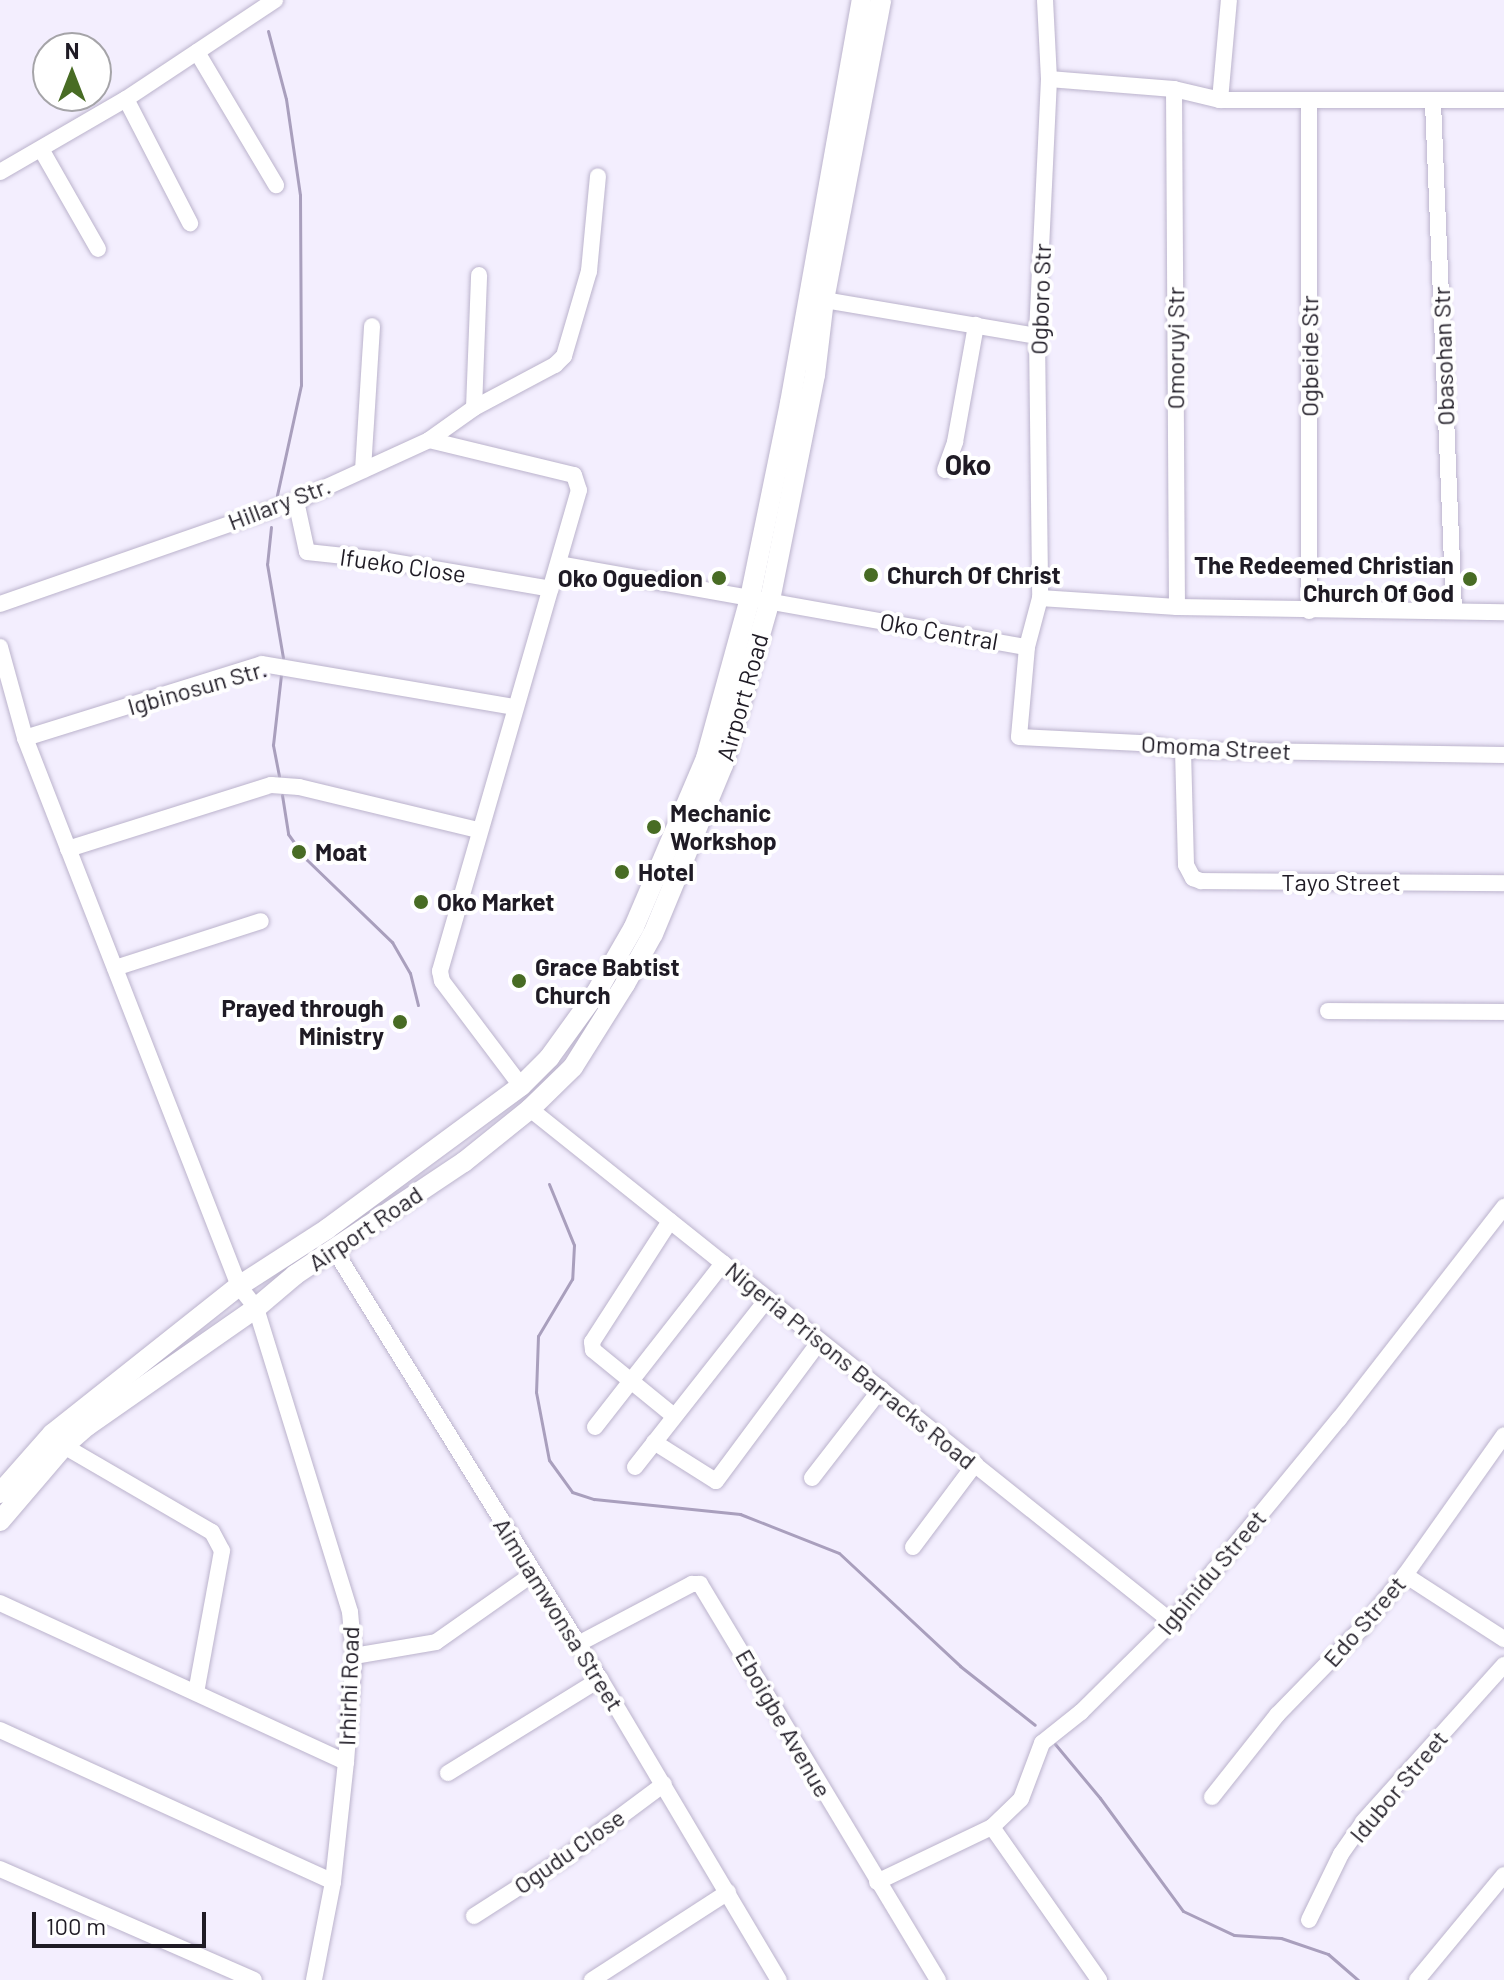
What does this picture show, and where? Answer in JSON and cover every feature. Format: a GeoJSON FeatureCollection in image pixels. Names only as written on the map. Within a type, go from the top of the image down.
{"type":"FeatureCollection","features":[{"type":"Feature","properties":{"kind":"main road","name":"Airport Road"},"geometry":{"type":"LineString","coordinates":[[0,1493],[52,1434],[239,1286],[327,1229],[521,1086],[549,1058],[596,993],[634,927],[706,758],[760,599],[787,418],[862,0]]}},
{"type":"Feature","properties":{"kind":"main road","name":"Airport Road"},"geometry":{"type":"LineString","coordinates":[[0,1521],[64,1446],[256,1308],[295,1275],[464,1162],[530,1109],[573,1067],[653,934],[723,765],[815,375],[824,300],[881,0]]}},
{"type":"Feature","properties":{"kind":"street"},"geometry":{"type":"LineString","coordinates":[[0,172],[126,99],[275,0]]}},
{"type":"Feature","properties":{"kind":"street","name":"Ogboro Str"},"geometry":{"type":"LineString","coordinates":[[1040,598],[1037,336],[1049,79],[1045,0]]}},
{"type":"Feature","properties":{"kind":"street"},"geometry":{"type":"LineString","coordinates":[[1220,100],[1229,0]]}},
{"type":"Feature","properties":{"kind":"street"},"geometry":{"type":"LineString","coordinates":[[197,52],[276,185]]}},
{"type":"Feature","properties":{"kind":"street"},"geometry":{"type":"LineString","coordinates":[[1049,79],[1174,89],[1220,100],[1433,103],[1504,100]]}},
{"type":"Feature","properties":{"kind":"street","name":"Omoruyi Str"},"geometry":{"type":"LineString","coordinates":[[1174,89],[1177,607]]}},
{"type":"Feature","properties":{"kind":"street"},"geometry":{"type":"LineString","coordinates":[[126,99],[190,223]]}},
{"type":"Feature","properties":{"kind":"street","name":"Ogbeide Str"},"geometry":{"type":"LineString","coordinates":[[1309,101],[1309,611]]}},
{"type":"Feature","properties":{"kind":"street","name":"Obasohan Str"},"geometry":{"type":"LineString","coordinates":[[1433,103],[1454,610]]}},
{"type":"Feature","properties":{"kind":"street"},"geometry":{"type":"LineString","coordinates":[[41,149],[98,249]]}},
{"type":"Feature","properties":{"kind":"street","name":"Hillary Str."},"geometry":{"type":"LineString","coordinates":[[0,604],[296,501],[429,440],[474,408],[555,365],[564,356],[589,271],[598,176]]}},
{"type":"Feature","properties":{"kind":"street"},"geometry":{"type":"LineString","coordinates":[[474,408],[479,275]]}},
{"type":"Feature","properties":{"kind":"street"},"geometry":{"type":"LineString","coordinates":[[824,300],[1037,336]]}},
{"type":"Feature","properties":{"kind":"street"},"geometry":{"type":"LineString","coordinates":[[945,470],[955,442],[976,325]]}},
{"type":"Feature","properties":{"kind":"street"},"geometry":{"type":"LineString","coordinates":[[363,470],[372,326]]}},
{"type":"Feature","properties":{"kind":"street"},"geometry":{"type":"LineString","coordinates":[[429,440],[560,470],[574,475],[579,490],[478,830],[440,971],[442,981],[521,1086]]}},
{"type":"Feature","properties":{"kind":"street","name":"Ifueko Close"},"geometry":{"type":"LineString","coordinates":[[296,501],[307,552],[382,560],[551,589]]}},
{"type":"Feature","properties":{"kind":"street","name":"Oko Central"},"geometry":{"type":"LineString","coordinates":[[559,564],[1027,647],[1040,598]]}},
{"type":"Feature","properties":{"kind":"street"},"geometry":{"type":"LineString","coordinates":[[1040,598],[1309,611],[1504,612]]}},
{"type":"Feature","properties":{"kind":"street"},"geometry":{"type":"LineString","coordinates":[[0,647],[25,738],[239,1286],[256,1308]]}},
{"type":"Feature","properties":{"kind":"street","name":"Omoma Street"},"geometry":{"type":"LineString","coordinates":[[1027,647],[1019,737],[1140,743],[1183,750],[1504,755]]}},
{"type":"Feature","properties":{"kind":"street","name":"Igbinosun Str."},"geometry":{"type":"LineString","coordinates":[[25,738],[262,664],[514,707]]}},
{"type":"Feature","properties":{"kind":"street","name":"Tayo Street"},"geometry":{"type":"LineString","coordinates":[[1183,750],[1186,865],[1193,878],[1201,881],[1504,883]]}},
{"type":"Feature","properties":{"kind":"street"},"geometry":{"type":"LineString","coordinates":[[68,849],[271,785],[299,787],[478,830]]}},
{"type":"Feature","properties":{"kind":"street"},"geometry":{"type":"LineString","coordinates":[[115,968],[261,921]]}},
{"type":"Feature","properties":{"kind":"street"},"geometry":{"type":"LineString","coordinates":[[1328,1011],[1504,1012]]}},
{"type":"Feature","properties":{"kind":"street","name":"Nigeria Prisons Barracks Road"},"geometry":{"type":"LineString","coordinates":[[530,1109],[1172,1622]]}},
{"type":"Feature","properties":{"kind":"street","name":"Igbinidu Street"},"geometry":{"type":"LineString","coordinates":[[877,1882],[992,1827],[1021,1799],[1042,1743],[1081,1712],[1172,1622],[1339,1419],[1504,1207]]}},
{"type":"Feature","properties":{"kind":"street"},"geometry":{"type":"LineString","coordinates":[[670,1221],[592,1342],[593,1350],[674,1416]]}},
{"type":"Feature","properties":{"kind":"street","name":"Aimuamwonsa Street"},"geometry":{"type":"LineString","coordinates":[[335,1251],[664,1784],[779,1980]]}},
{"type":"Feature","properties":{"kind":"street"},"geometry":{"type":"LineString","coordinates":[[595,1427],[723,1263]]}},
{"type":"Feature","properties":{"kind":"street"},"geometry":{"type":"LineString","coordinates":[[635,1467],[767,1299]]}},
{"type":"Feature","properties":{"kind":"street","name":"Irhirhi Road"},"geometry":{"type":"LineString","coordinates":[[256,1308],[341,1575],[350,1612],[354,1656],[333,1882],[314,1980]]}},
{"type":"Feature","properties":{"kind":"street"},"geometry":{"type":"LineString","coordinates":[[654,1442],[716,1481],[820,1341]]}},
{"type":"Feature","properties":{"kind":"street"},"geometry":{"type":"LineString","coordinates":[[812,1478],[881,1389]]}},
{"type":"Feature","properties":{"kind":"street","name":"Edo Street"},"geometry":{"type":"LineString","coordinates":[[1212,1797],[1277,1715],[1362,1628],[1405,1575],[1504,1435]]}},
{"type":"Feature","properties":{"kind":"street"},"geometry":{"type":"LineString","coordinates":[[64,1446],[212,1532],[222,1551],[196,1693]]}},
{"type":"Feature","properties":{"kind":"street"},"geometry":{"type":"LineString","coordinates":[[913,1547],[975,1464]]}},
{"type":"Feature","properties":{"kind":"street"},"geometry":{"type":"LineString","coordinates":[[354,1656],[436,1642],[534,1573]]}},
{"type":"Feature","properties":{"kind":"street"},"geometry":{"type":"LineString","coordinates":[[1405,1575],[1504,1639]]}},
{"type":"Feature","properties":{"kind":"street","name":"Eboigbe Avenue"},"geometry":{"type":"LineString","coordinates":[[578,1644],[692,1584],[700,1584],[938,1980]]}},
{"type":"Feature","properties":{"kind":"street"},"geometry":{"type":"LineString","coordinates":[[0,1603],[346,1762]]}},
{"type":"Feature","properties":{"kind":"street","name":"Idubor Street"},"geometry":{"type":"LineString","coordinates":[[1309,1920],[1341,1854],[1363,1822],[1504,1665]]}},
{"type":"Feature","properties":{"kind":"street"},"geometry":{"type":"LineString","coordinates":[[448,1773],[600,1679]]}},
{"type":"Feature","properties":{"kind":"street"},"geometry":{"type":"LineString","coordinates":[[0,1730],[333,1882]]}},
{"type":"Feature","properties":{"kind":"street","name":"Ogudu Close"},"geometry":{"type":"LineString","coordinates":[[474,1916],[566,1857],[664,1784]]}},
{"type":"Feature","properties":{"kind":"street"},"geometry":{"type":"LineString","coordinates":[[992,1827],[1099,1980]]}},
{"type":"Feature","properties":{"kind":"street"},"geometry":{"type":"LineString","coordinates":[[0,1869],[254,1980]]}},
{"type":"Feature","properties":{"kind":"street"},"geometry":{"type":"LineString","coordinates":[[1417,1980],[1504,1875]]}},
{"type":"Feature","properties":{"kind":"street"},"geometry":{"type":"LineString","coordinates":[[592,1980],[728,1892]]}},
{"type":"Feature","properties":{"kind":"waterway"},"geometry":{"type":"LineString","coordinates":[[268,31],[286,99],[300,195],[301,385],[277,495]]}},
{"type":"Feature","properties":{"kind":"waterway"},"geometry":{"type":"LineString","coordinates":[[271,527],[267,564],[283,658]]}},
{"type":"Feature","properties":{"kind":"waterway"},"geometry":{"type":"LineString","coordinates":[[279,776],[273,745],[281,675]]}},
{"type":"Feature","properties":{"kind":"waterway"},"geometry":{"type":"LineString","coordinates":[[282,795],[288,834],[306,859],[392,942],[410,973],[418,1005]]}},
{"type":"Feature","properties":{"kind":"waterway"},"geometry":{"type":"LineString","coordinates":[[549,1184],[574,1245],[572,1279],[538,1336],[536,1392],[549,1460],[572,1492],[594,1499],[740,1514],[839,1553],[960,1666],[1035,1725]]}},
{"type":"Feature","properties":{"kind":"waterway"},"geometry":{"type":"LineString","coordinates":[[1055,1744],[1100,1798],[1183,1911],[1234,1935],[1281,1938],[1328,1954],[1358,1980]]}},
{"type":"Feature","properties":{"kind":"place","name":"Church Of Christ"},"geometry":{"type":"Point","coordinates":[871,575]}},
{"type":"Feature","properties":{"kind":"place","name":"Oko Oguedion"},"geometry":{"type":"Point","coordinates":[719,578]}},
{"type":"Feature","properties":{"kind":"place","name":"The Redeemed Christian Church Of God"},"geometry":{"type":"Point","coordinates":[1470,579]}},
{"type":"Feature","properties":{"kind":"place","name":"Mechanic Workshop"},"geometry":{"type":"Point","coordinates":[654,827]}},
{"type":"Feature","properties":{"kind":"place","name":"Moat"},"geometry":{"type":"Point","coordinates":[299,852]}},
{"type":"Feature","properties":{"kind":"place","name":"Hotel"},"geometry":{"type":"Point","coordinates":[622,872]}},
{"type":"Feature","properties":{"kind":"place","name":"Oko Market"},"geometry":{"type":"Point","coordinates":[421,902]}},
{"type":"Feature","properties":{"kind":"place","name":"Grace Babtist Church"},"geometry":{"type":"Point","coordinates":[519,981]}},
{"type":"Feature","properties":{"kind":"place","name":"Prayed through Ministry"},"geometry":{"type":"Point","coordinates":[400,1022]}},
{"type":"Feature","properties":{"kind":"district","name":"Oko"},"geometry":{"type":"Point","coordinates":[968,464]}}]}
